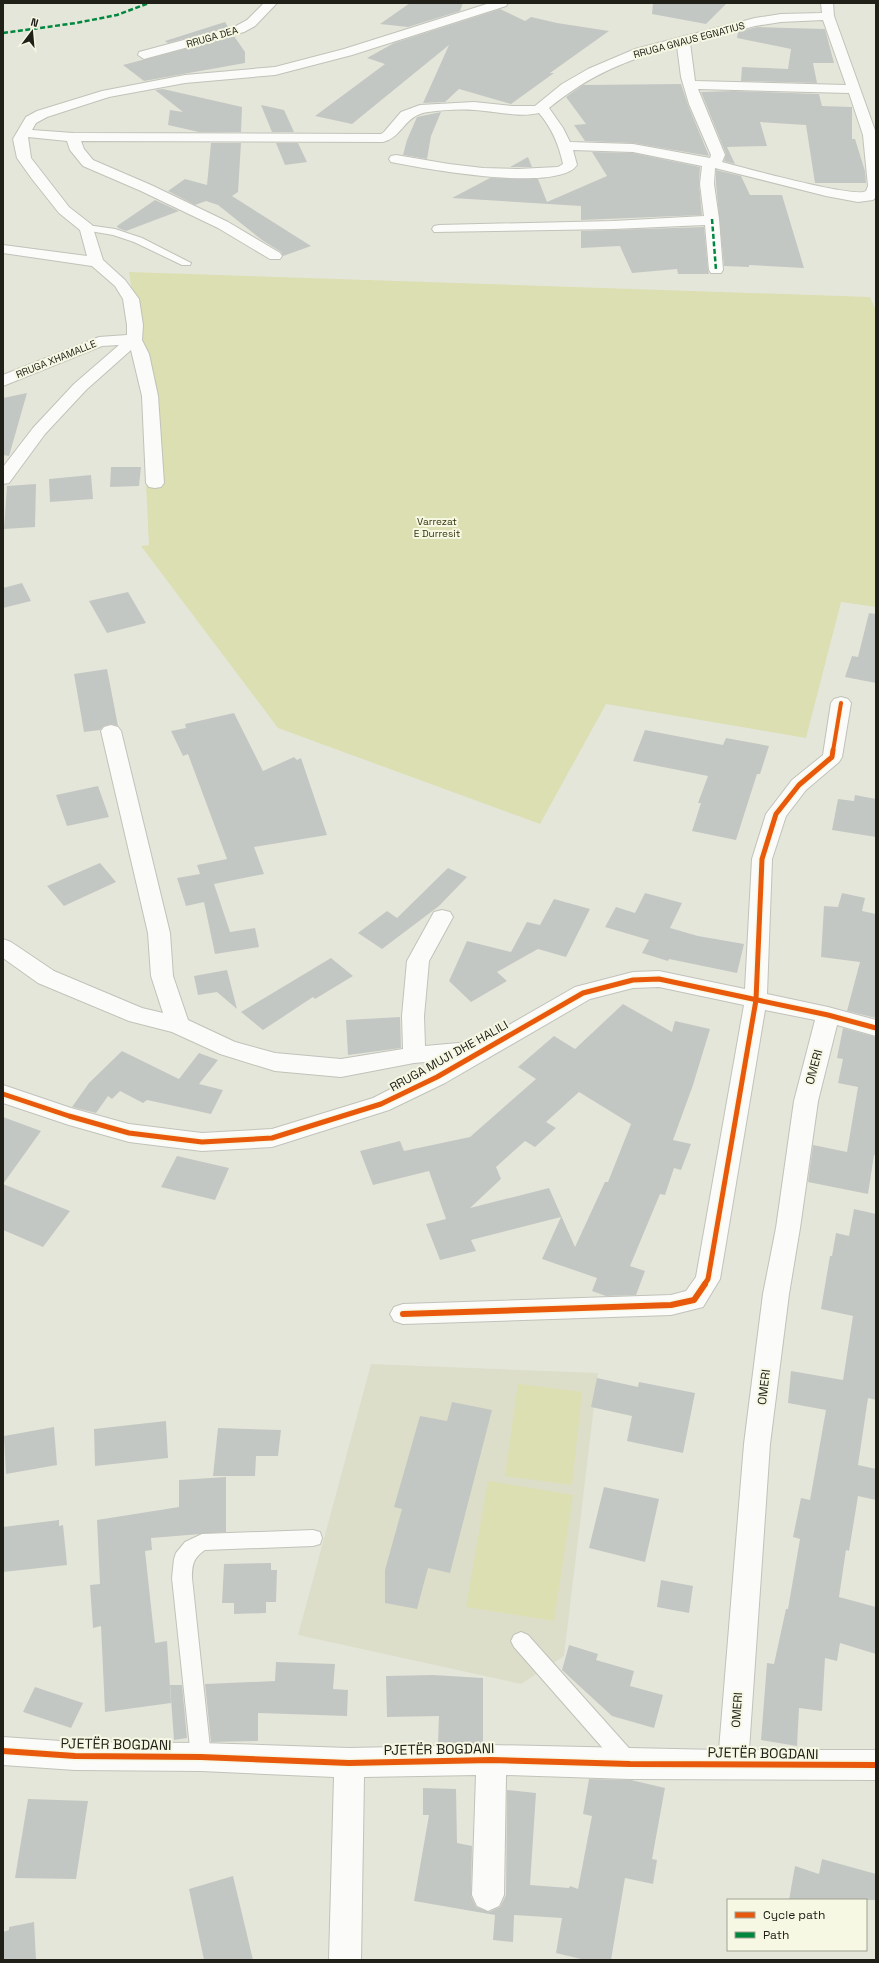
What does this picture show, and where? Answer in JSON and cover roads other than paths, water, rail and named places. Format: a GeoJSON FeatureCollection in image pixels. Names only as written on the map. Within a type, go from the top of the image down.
{"type":"FeatureCollection","features":[{"type":"Feature","properties":{"kind":"street","name":"RRUGA DEA"},"geometry":{"type":"LineString","coordinates":[[144,55],[240,29],[251,23],[271,3]]}},
{"type":"Feature","properties":{"kind":"street"},"geometry":{"type":"LineString","coordinates":[[96,262],[87,228],[64,210],[24,158],[20,140],[31,120],[42,114],[107,94],[185,79],[275,71],[348,52],[502,3]]}},
{"type":"Feature","properties":{"kind":"street"},"geometry":{"type":"LineString","coordinates":[[566,146],[633,148],[710,163],[826,192],[858,198],[868,197],[872,193],[875,186],[873,135],[853,89],[827,9]]}},
{"type":"Feature","properties":{"kind":"street","name":"RRUGA GNAUS EGNATIUS"},"geometry":{"type":"LineString","coordinates":[[542,108],[567,86],[593,72],[639,52],[761,21],[827,9]]}},
{"type":"Feature","properties":{"kind":"street"},"geometry":{"type":"LineString","coordinates":[[683,40],[687,77],[696,104],[718,155],[716,160],[710,163],[706,170],[716,270]]}},
{"type":"Feature","properties":{"kind":"street"},"geometry":{"type":"LineString","coordinates":[[690,85],[853,89]]}},
{"type":"Feature","properties":{"kind":"street"},"geometry":{"type":"LineString","coordinates":[[23,134],[73,137],[377,139],[389,135],[406,115],[425,108],[474,106],[527,111],[542,108],[552,118],[566,146],[570,165],[566,169],[556,172],[516,174],[470,173],[396,159]]}},
{"type":"Feature","properties":{"kind":"street"},"geometry":{"type":"LineString","coordinates":[[73,137],[77,150],[88,163],[146,188],[223,225],[275,256]]}},
{"type":"Feature","properties":{"kind":"street"},"geometry":{"type":"LineString","coordinates":[[438,229],[613,225],[695,222],[712,219]]}},
{"type":"Feature","properties":{"kind":"street"},"geometry":{"type":"LineString","coordinates":[[3,249],[96,262],[120,283],[131,299],[135,325],[134,340],[141,354],[150,396],[155,483]]}},
{"type":"Feature","properties":{"kind":"street","name":"RRUGA XHAMALLE"},"geometry":{"type":"LineString","coordinates":[[3,381],[105,340],[134,340]]}},
{"type":"Feature","properties":{"kind":"street"},"geometry":{"type":"LineString","coordinates":[[3,479],[39,431],[80,387],[134,340]]}},
{"type":"Feature","properties":{"kind":"street"},"geometry":{"type":"LineString","coordinates":[[403,1314],[671,1305],[694,1300],[708,1279],[756,1000],[762,859],[776,814],[799,785],[832,757],[841,703]]}},
{"type":"Feature","properties":{"kind":"street"},"geometry":{"type":"LineString","coordinates":[[111,731],[159,933],[162,976],[178,1025]]}},
{"type":"Feature","properties":{"kind":"street"},"geometry":{"type":"LineString","coordinates":[[414,1055],[413,1016],[418,961],[442,917]]}},
{"type":"Feature","properties":{"kind":"street"},"geometry":{"type":"LineString","coordinates":[[3,947],[46,977],[137,1015],[178,1025],[228,1048],[275,1062],[340,1068],[414,1055],[485,1048]]}},
{"type":"Feature","properties":{"kind":"street","name":"RRUGA MUJI DHE HALILI"},"geometry":{"type":"LineString","coordinates":[[3,1094],[129,1134],[202,1142],[272,1138],[381,1104],[437,1077],[583,993],[633,980],[659,979],[828,1015],[876,1028]]}},
{"type":"Feature","properties":{"kind":"street","name":"OMERI"},"geometry":{"type":"LineString","coordinates":[[733,1765],[757,1444],[774,1302],[788,1228],[806,1101],[828,1015]]}},
{"type":"Feature","properties":{"kind":"street","name":"PJETËR BOGDANI"},"geometry":{"type":"LineString","coordinates":[[3,1751],[75,1756],[201,1757],[349,1763],[491,1760],[630,1764],[876,1765]]}},
{"type":"Feature","properties":{"kind":"street"},"geometry":{"type":"LineString","coordinates":[[488,1895],[491,1760]]}},
{"type":"Feature","properties":{"kind":"street"},"geometry":{"type":"LineString","coordinates":[[345,1960],[349,1763]]}},
{"type":"Feature","properties":{"kind":"lane"},"geometry":{"type":"LineString","coordinates":[[87,228],[115,232],[138,240],[186,263]]}},
{"type":"Feature","properties":{"kind":"lane"},"geometry":{"type":"LineString","coordinates":[[201,1757],[182,1578],[183,1559],[192,1548],[202,1542],[223,1540],[314,1538]]}},
{"type":"Feature","properties":{"kind":"lane"},"geometry":{"type":"LineString","coordinates":[[521,1641],[630,1764]]}},
{"type":"Feature","properties":{"kind":"park label","name":"Varrezat E Durresit"},"geometry":{"type":"Point","coordinates":[437,526]}}]}
